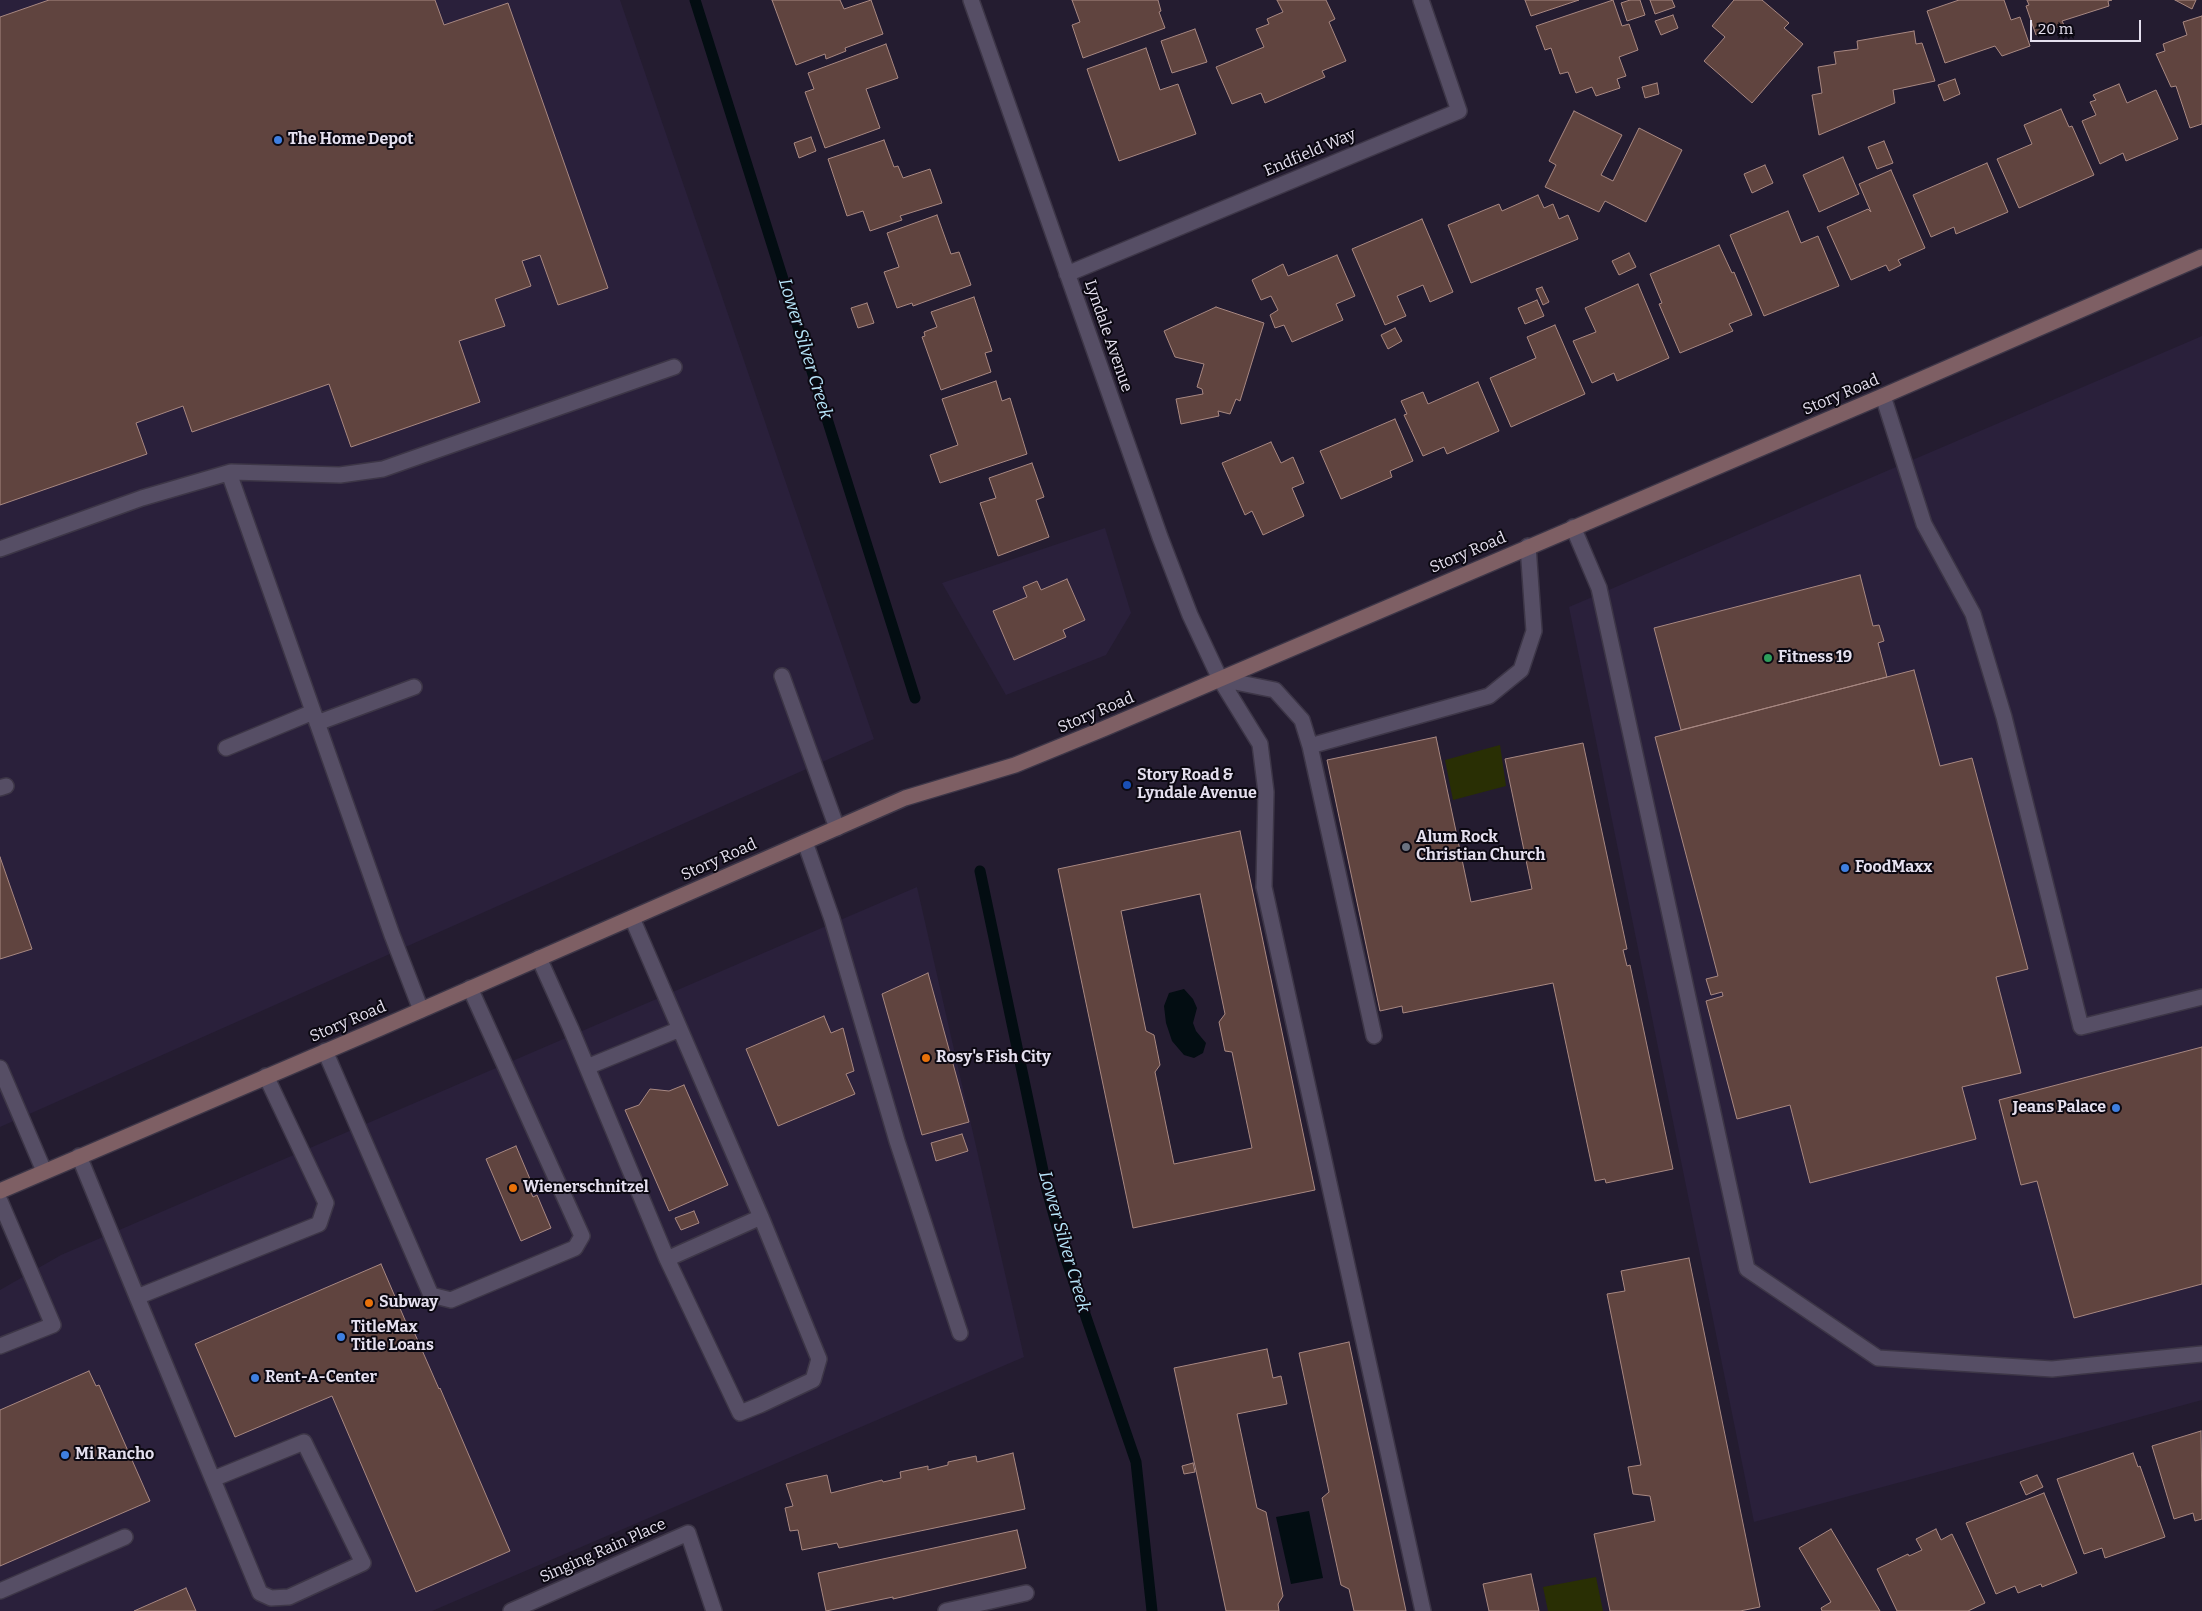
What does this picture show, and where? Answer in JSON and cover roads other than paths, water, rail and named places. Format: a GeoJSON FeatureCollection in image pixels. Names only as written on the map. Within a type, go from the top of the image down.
{"type":"FeatureCollection","features":[{"type":"Feature","properties":{"kind":"main road","name":"Story Road"},"geometry":{"type":"LineString","coordinates":[[0,1191],[421,1010],[905,798],[1024,762],[1883,396],[2202,257]]}},
{"type":"Feature","properties":{"kind":"street","name":"Lyndale Avenue"},"geometry":{"type":"LineString","coordinates":[[971,0],[1160,537],[1190,615],[1220,679],[1260,744],[1266,792],[1264,887],[1423,1611]]}},
{"type":"Feature","properties":{"kind":"street","name":"Endfield Way"},"geometry":{"type":"LineString","coordinates":[[1067,274],[1459,111],[1421,0]]}},
{"type":"Feature","properties":{"kind":"street"},"geometry":{"type":"LineString","coordinates":[[0,549],[142,498],[229,473],[340,475],[383,469],[674,367]]}},
{"type":"Feature","properties":{"kind":"street"},"geometry":{"type":"LineString","coordinates":[[1883,396],[1924,524],[1973,614],[2004,717],[2081,1027],[2202,997]]}},
{"type":"Feature","properties":{"kind":"street"},"geometry":{"type":"LineString","coordinates":[[229,473],[392,935],[421,1010]]}},
{"type":"Feature","properties":{"kind":"street"},"geometry":{"type":"LineString","coordinates":[[1573,527],[1599,588],[1747,1270],[1878,1358],[2052,1368],[2202,1354]]}},
{"type":"Feature","properties":{"kind":"street"},"geometry":{"type":"LineString","coordinates":[[1310,746],[1489,696],[1521,670],[1534,631],[1528,546]]}},
{"type":"Feature","properties":{"kind":"street"},"geometry":{"type":"LineString","coordinates":[[782,676],[837,828]]}},
{"type":"Feature","properties":{"kind":"street"},"geometry":{"type":"LineString","coordinates":[[1220,679],[1275,690],[1302,720],[1310,746],[1374,1036]]}},
{"type":"Feature","properties":{"kind":"street"},"geometry":{"type":"LineString","coordinates":[[226,748],[315,718],[414,688]]}},
{"type":"Feature","properties":{"kind":"street"},"geometry":{"type":"LineString","coordinates":[[804,842],[832,919],[897,1141],[960,1333]]}},
{"type":"Feature","properties":{"kind":"street"},"geometry":{"type":"LineString","coordinates":[[539,958],[667,1258],[740,1413],[760,1405],[813,1380],[819,1359],[761,1217],[632,918]]}},
{"type":"Feature","properties":{"kind":"street"},"geometry":{"type":"LineString","coordinates":[[325,1051],[431,1295],[451,1300],[574,1248],[582,1236],[470,988]]}},
{"type":"Feature","properties":{"kind":"street"},"geometry":{"type":"LineString","coordinates":[[587,1067],[680,1029]]}},
{"type":"Feature","properties":{"kind":"street"},"geometry":{"type":"LineString","coordinates":[[0,1068],[44,1172]]}},
{"type":"Feature","properties":{"kind":"street"},"geometry":{"type":"LineString","coordinates":[[137,1297],[319,1224],[326,1204],[266,1076]]}},
{"type":"Feature","properties":{"kind":"street"},"geometry":{"type":"LineString","coordinates":[[79,1156],[212,1479],[260,1593],[271,1598],[290,1597],[363,1562],[304,1442],[212,1479]]}},
{"type":"Feature","properties":{"kind":"street"},"geometry":{"type":"LineString","coordinates":[[0,1201],[53,1325],[0,1346]]}},
{"type":"Feature","properties":{"kind":"street"},"geometry":{"type":"LineString","coordinates":[[667,1258],[761,1217]]}},
{"type":"Feature","properties":{"kind":"street","name":"Singing Rain Place"},"geometry":{"type":"LineString","coordinates":[[511,1611],[688,1533],[714,1611]]}},
{"type":"Feature","properties":{"kind":"street"},"geometry":{"type":"LineString","coordinates":[[0,1591],[125,1537]]}},
{"type":"Feature","properties":{"kind":"street"},"geometry":{"type":"LineString","coordinates":[[946,1611],[1026,1593]]}},
{"type":"Feature","properties":{"kind":"waterway","name":"Lower Silver Creek"},"geometry":{"type":"LineString","coordinates":[[695,0],[915,698]]}},
{"type":"Feature","properties":{"kind":"waterway","name":"Lower Silver Creek"},"geometry":{"type":"LineString","coordinates":[[980,871],[1047,1190],[1066,1259],[1136,1462],[1152,1611]]}},
{"type":"Feature","properties":{"kind":"place","name":"The Home Depot"},"geometry":{"type":"Point","coordinates":[278,140]}},
{"type":"Feature","properties":{"kind":"place","name":"Fitness 19"},"geometry":{"type":"Point","coordinates":[1768,658]}},
{"type":"Feature","properties":{"kind":"place","name":"Story Road & Lyndale Avenue"},"geometry":{"type":"Point","coordinates":[1127,785]}},
{"type":"Feature","properties":{"kind":"place","name":"Alum Rock Christian Church"},"geometry":{"type":"Point","coordinates":[1406,847]}},
{"type":"Feature","properties":{"kind":"place","name":"FoodMaxx"},"geometry":{"type":"Point","coordinates":[1845,868]}},
{"type":"Feature","properties":{"kind":"place","name":"Rosy's Fish City"},"geometry":{"type":"Point","coordinates":[926,1058]}},
{"type":"Feature","properties":{"kind":"place","name":"Jeans Palace"},"geometry":{"type":"Point","coordinates":[2116,1108]}},
{"type":"Feature","properties":{"kind":"place","name":"Wienerschnitzel"},"geometry":{"type":"Point","coordinates":[513,1188]}},
{"type":"Feature","properties":{"kind":"place","name":"Subway"},"geometry":{"type":"Point","coordinates":[369,1303]}},
{"type":"Feature","properties":{"kind":"place","name":"TitleMax Title Loans"},"geometry":{"type":"Point","coordinates":[341,1337]}},
{"type":"Feature","properties":{"kind":"place","name":"Rent-A-Center"},"geometry":{"type":"Point","coordinates":[255,1378]}},
{"type":"Feature","properties":{"kind":"place","name":"Mi Rancho"},"geometry":{"type":"Point","coordinates":[65,1455]}}]}
